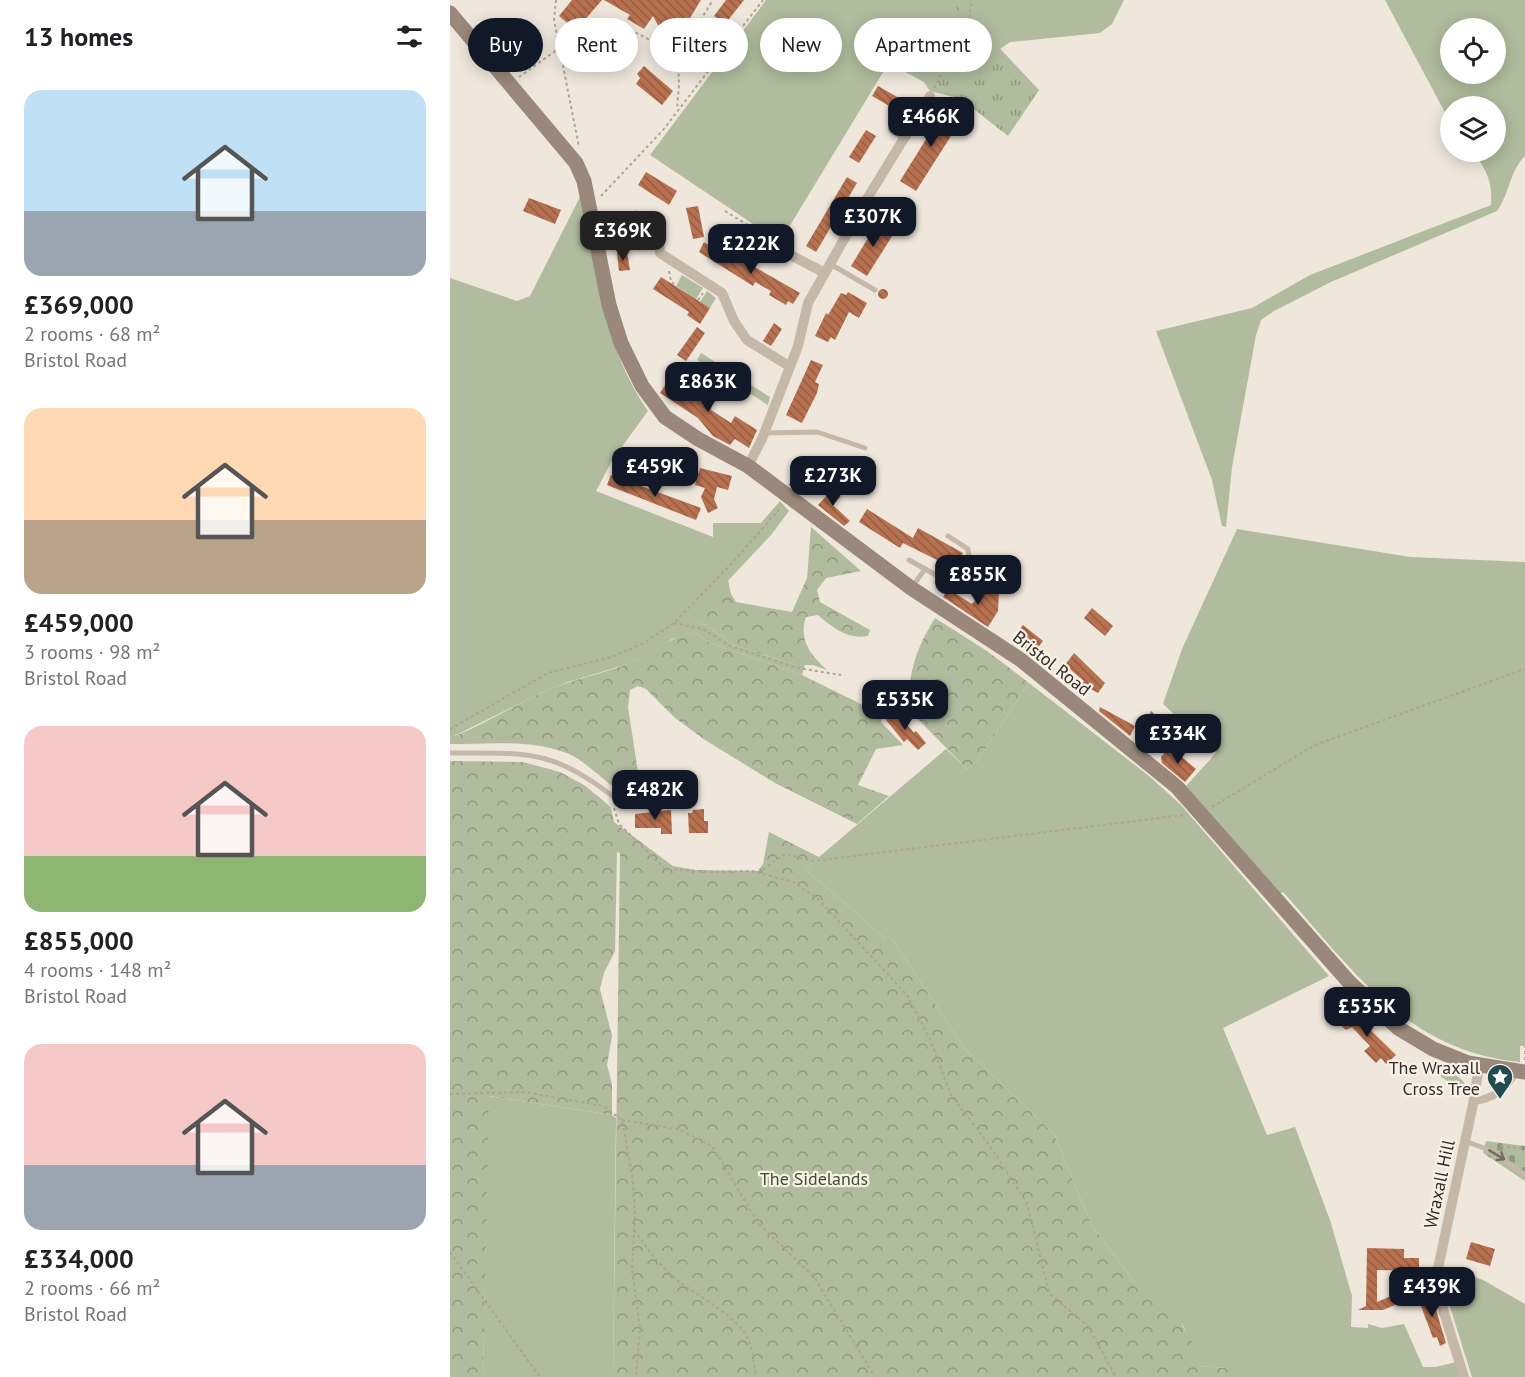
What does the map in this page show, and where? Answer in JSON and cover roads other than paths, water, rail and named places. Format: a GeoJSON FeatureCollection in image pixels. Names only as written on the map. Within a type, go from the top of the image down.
{"type":"FeatureCollection","features":[{"type":"Feature","properties":{"kind":"main road","name":"Bristol Road"},"geometry":{"type":"LineString","coordinates":[[450,13],[576,163],[584,181],[615,327],[628,361],[653,404],[680,429],[748,466],[790,495],[911,588],[1021,660],[1177,787],[1349,982],[1385,1017],[1433,1049],[1479,1066],[1521,1071]]}},
{"type":"Feature","properties":{"kind":"street"},"geometry":{"type":"LineString","coordinates":[[748,466],[765,433],[800,338],[808,303],[930,96]]}},
{"type":"Feature","properties":{"kind":"street"},"geometry":{"type":"LineString","coordinates":[[893,129],[906,136]]}},
{"type":"Feature","properties":{"kind":"street"},"geometry":{"type":"LineString","coordinates":[[658,229],[660,253],[681,261],[722,293],[738,329],[752,345],[789,366]]}},
{"type":"Feature","properties":{"kind":"street"},"geometry":{"type":"LineString","coordinates":[[767,247],[828,268]]}},
{"type":"Feature","properties":{"kind":"street","name":"Wraxall Hill"},"geometry":{"type":"LineString","coordinates":[[1464,1377],[1438,1293],[1437,1273],[1474,1101],[1479,1066]]}},
{"type":"Feature","properties":{"kind":"street"},"geometry":{"type":"LineString","coordinates":[[1474,1101],[1489,1098],[1500,1091],[1521,1071]]}},
{"type":"Feature","properties":{"kind":"lane"},"geometry":{"type":"LineString","coordinates":[[636,213],[658,229]]}},
{"type":"Feature","properties":{"kind":"lane"},"geometry":{"type":"LineString","coordinates":[[828,268],[875,290]]}},
{"type":"Feature","properties":{"kind":"lane"},"geometry":{"type":"LineString","coordinates":[[765,433],[817,432],[865,448]]}},
{"type":"Feature","properties":{"kind":"lane"},"geometry":{"type":"LineString","coordinates":[[909,560],[941,578],[959,569],[969,557],[968,549],[948,536]]}},
{"type":"Feature","properties":{"kind":"lane"},"geometry":{"type":"LineString","coordinates":[[911,588],[925,569]]}},
{"type":"Feature","properties":{"kind":"lane"},"geometry":{"type":"LineString","coordinates":[[450,753],[542,756],[576,770],[619,801]]}},
{"type":"Feature","properties":{"kind":"lane"},"geometry":{"type":"LineString","coordinates":[[1465,1141],[1490,1150],[1525,1175]]}},
{"type":"Feature","properties":{"kind":"place","name":"The Wraxall Cross Tree"},"geometry":{"type":"Point","coordinates":[1500,1100]}},
{"type":"Feature","properties":{"kind":"park label","name":"The Sidelands"},"geometry":{"type":"Point","coordinates":[814,1178]}}]}
